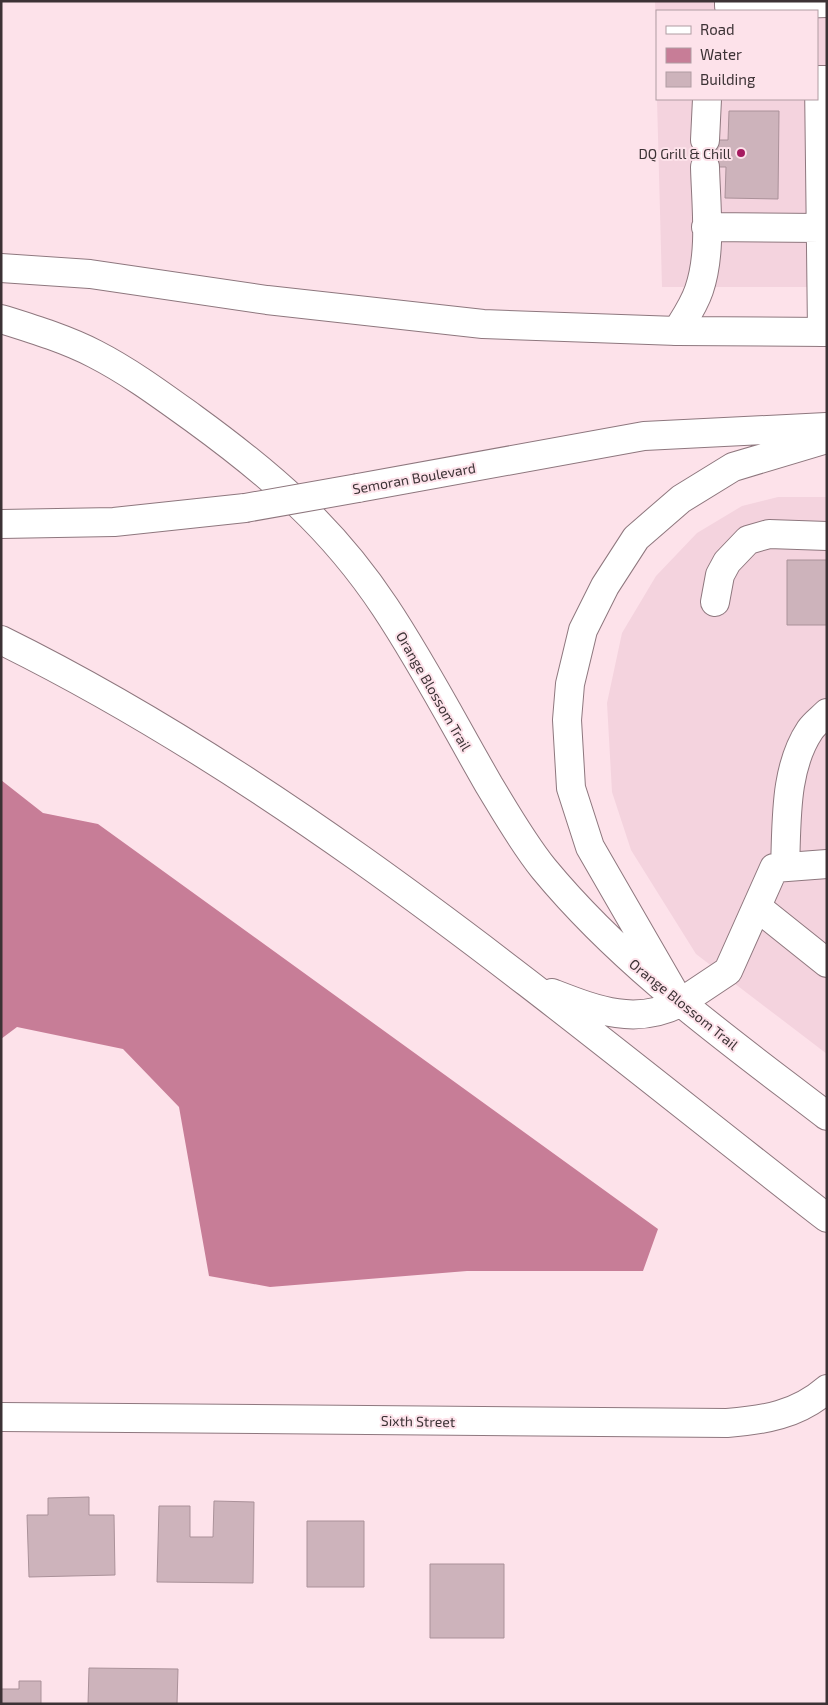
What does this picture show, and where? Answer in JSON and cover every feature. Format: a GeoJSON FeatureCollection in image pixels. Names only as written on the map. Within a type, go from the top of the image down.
{"type":"FeatureCollection","features":[{"type":"Feature","properties":{"kind":"main road"},"geometry":{"type":"LineString","coordinates":[[729,1],[729,6],[827,3]]}},
{"type":"Feature","properties":{"kind":"main road"},"geometry":{"type":"LineString","coordinates":[[1,268],[90,274],[267,300],[483,324],[677,331],[824,332],[820,228],[821,80]]}},
{"type":"Feature","properties":{"kind":"main road"},"geometry":{"type":"LineString","coordinates":[[677,331],[694,302],[702,281],[706,227],[705,153],[707,100]]}},
{"type":"Feature","properties":{"kind":"main road"},"geometry":{"type":"LineString","coordinates":[[706,227],[820,228]]}},
{"type":"Feature","properties":{"kind":"main road","name":"Orange Blossom Trail"},"geometry":{"type":"LineString","coordinates":[[1,319],[94,353],[142,380],[272,478],[324,529],[385,607],[505,812],[541,866],[620,952],[680,1003],[827,1116]]}},
{"type":"Feature","properties":{"kind":"main road","name":"Semoran Boulevard"},"geometry":{"type":"LineString","coordinates":[[1,524],[114,522],[245,508],[644,436],[827,427]]}},
{"type":"Feature","properties":{"kind":"main road"},"geometry":{"type":"LineString","coordinates":[[680,1003],[590,848],[571,788],[568,711],[570,684],[583,630],[605,586],[636,538],[682,499],[733,467],[827,439]]}},
{"type":"Feature","properties":{"kind":"main road"},"geometry":{"type":"LineString","coordinates":[[715,602],[720,575],[728,562],[748,540],[769,534],[827,536]]}},
{"type":"Feature","properties":{"kind":"main road"},"geometry":{"type":"LineString","coordinates":[[1,640],[105,696],[236,776],[388,879],[526,983],[827,1218]]}},
{"type":"Feature","properties":{"kind":"main road"},"geometry":{"type":"LineString","coordinates":[[785,867],[789,789],[797,756],[811,729],[827,713]]}},
{"type":"Feature","properties":{"kind":"main road"},"geometry":{"type":"LineString","coordinates":[[526,983],[596,1010],[635,1016],[662,1012],[680,1003],[728,971],[774,868],[827,864]]}},
{"type":"Feature","properties":{"kind":"main road"},"geometry":{"type":"LineString","coordinates":[[757,907],[827,963]]}},
{"type":"Feature","properties":{"kind":"main road","name":"Sixth Street"},"geometry":{"type":"LineString","coordinates":[[1,1417],[727,1423],[761,1421],[790,1413],[816,1398],[827,1389]]}},
{"type":"Feature","properties":{"kind":"shaded area"},"geometry":{"type":"Polygon","coordinates":[[[655,1],[827,1],[827,287],[662,287],[657,100],[818,100],[818,10],[656,10],[656,42],[655,1]]]}},
{"type":"Feature","properties":{"kind":"shaded area"},"geometry":{"type":"Polygon","coordinates":[[[778,497],[827,497],[827,1054],[696,954],[631,850],[612,792],[607,703],[622,633],[656,576],[697,533],[742,506],[778,497]]]}},
{"type":"Feature","properties":{"kind":"water"},"geometry":{"type":"Polygon","coordinates":[[[1,780],[43,813],[98,824],[658,1229],[643,1271],[467,1271],[270,1287],[209,1276],[179,1107],[123,1049],[17,1027],[1,1039],[1,780]]]}},
{"type":"Feature","properties":{"kind":"building","name":"DQ Grill & Chill"},"geometry":{"type":"Polygon","coordinates":[[[729,111],[779,111],[778,199],[725,198],[726,167],[702,167],[702,140],[728,140],[729,111]]]}},
{"type":"Feature","properties":{"kind":"building"},"geometry":{"type":"Polygon","coordinates":[[[787,560],[827,560],[827,625],[787,625],[787,560]]]}},
{"type":"Feature","properties":{"kind":"building"},"geometry":{"type":"Polygon","coordinates":[[[89,1497],[89,1515],[114,1515],[115,1575],[29,1577],[27,1515],[48,1515],[48,1498],[89,1497]]]}},
{"type":"Feature","properties":{"kind":"building"},"geometry":{"type":"Polygon","coordinates":[[[214,1501],[254,1502],[253,1583],[157,1582],[159,1506],[190,1506],[190,1537],[213,1537],[214,1501]]]}},
{"type":"Feature","properties":{"kind":"building"},"geometry":{"type":"Polygon","coordinates":[[[307,1521],[364,1521],[364,1587],[307,1587],[307,1521]]]}},
{"type":"Feature","properties":{"kind":"building"},"geometry":{"type":"Polygon","coordinates":[[[430,1564],[504,1564],[504,1638],[430,1638],[430,1564]]]}},
{"type":"Feature","properties":{"kind":"building"},"geometry":{"type":"Polygon","coordinates":[[[89,1668],[178,1669],[177,1704],[88,1704],[89,1668]]]}},
{"type":"Feature","properties":{"kind":"building"},"geometry":{"type":"Polygon","coordinates":[[[19,1681],[41,1681],[41,1704],[1,1704],[1,1689],[19,1689],[19,1681]]]}},
{"type":"Feature","properties":{"kind":"place","name":"DQ Grill & Chill"},"geometry":{"type":"Point","coordinates":[741,153]}}]}
